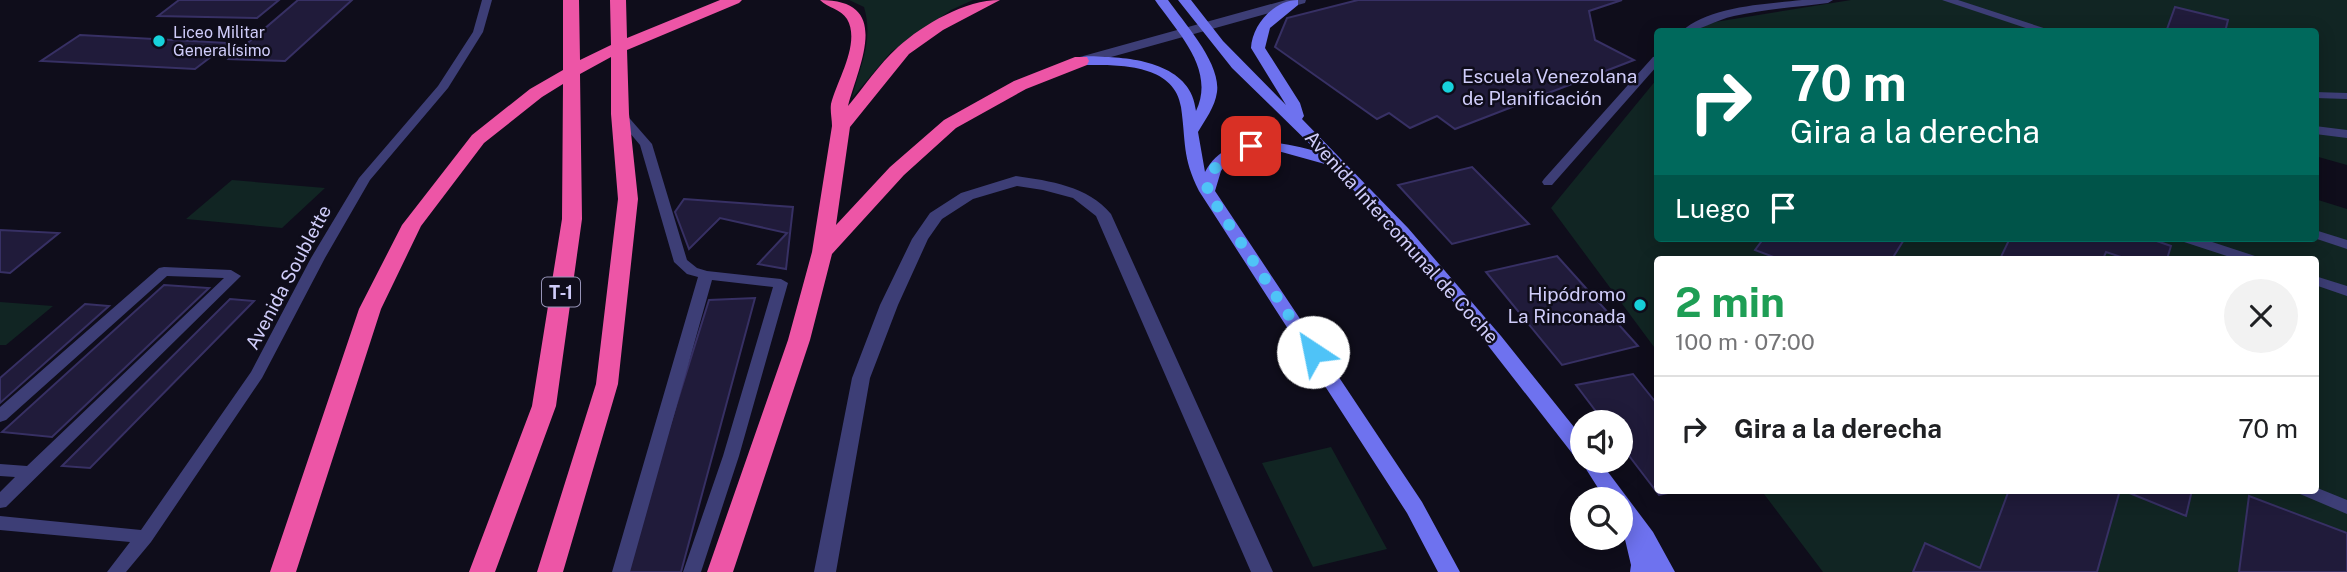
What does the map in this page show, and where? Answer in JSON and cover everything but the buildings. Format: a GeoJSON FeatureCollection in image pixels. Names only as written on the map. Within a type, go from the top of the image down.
{"type":"FeatureCollection","features":[{"type":"Feature","properties":{"kind":"highway","name":"T-1"},"geometry":{"type":"LineString","coordinates":[[482,572],[544,407],[572,219],[572,0]]}},
{"type":"Feature","properties":{"kind":"highway"},"geometry":{"type":"LineString","coordinates":[[550,572],[607,384],[628,199],[620,114],[618,0]]}},
{"type":"Feature","properties":{"kind":"highway"},"geometry":{"type":"LineString","coordinates":[[283,572],[370,309],[412,225],[478,139],[536,93],[592,60],[656,30],[734,0]]}},
{"type":"Feature","properties":{"kind":"highway"},"geometry":{"type":"LineString","coordinates":[[720,572],[799,340],[822,252],[841,126],[839,107],[855,58],[857,20],[847,7],[828,0]]}},
{"type":"Feature","properties":{"kind":"highway"},"geometry":{"type":"LineString","coordinates":[[841,126],[903,51],[937,27],[992,0]]}},
{"type":"Feature","properties":{"kind":"highway"},"geometry":{"type":"LineString","coordinates":[[822,252],[897,171],[950,124],[1020,85],[1082,61]]}},
{"type":"Feature","properties":{"kind":"main road"},"geometry":{"type":"LineString","coordinates":[[1161,0],[1206,67],[1211,83],[1203,111],[1190,132]]}},
{"type":"Feature","properties":{"kind":"main road","name":"Avenida Intercomunal de Coche"},"geometry":{"type":"LineString","coordinates":[[1184,0],[1202,27],[1339,164],[1435,270],[1532,384],[1570,436]]}},
{"type":"Feature","properties":{"kind":"main road"},"geometry":{"type":"LineString","coordinates":[[1296,1],[1267,21],[1257,34],[1257,41],[1258,48],[1293,103],[1301,126]]}},
{"type":"Feature","properties":{"kind":"main road"},"geometry":{"type":"LineString","coordinates":[[1082,61],[1158,69],[1180,87],[1187,103],[1195,168],[1207,191],[1416,508],[1449,572]]}},
{"type":"Feature","properties":{"kind":"main road"},"geometry":{"type":"LineString","coordinates":[[1207,191],[1215,164],[1236,150],[1251,146],[1289,149],[1339,164]]}},
{"type":"Feature","properties":{"kind":"main road"},"geometry":{"type":"LineString","coordinates":[[1633,522],[1664,572]]}},
{"type":"Feature","properties":{"kind":"main road"},"geometry":{"type":"LineString","coordinates":[[1633,535],[1642,565],[1640,572]]}},
{"type":"Feature","properties":{"kind":"street"},"geometry":{"type":"LineString","coordinates":[[1082,61],[1296,1]]}},
{"type":"Feature","properties":{"kind":"street"},"geometry":{"type":"LineString","coordinates":[[825,572],[861,378],[890,304],[920,239],[936,215],[949,205],[967,196],[1016,181],[1045,185],[1079,195],[1103,214],[1262,572]]}},
{"type":"Feature","properties":{"kind":"lane","name":"Avenida Soublette"},"geometry":{"type":"LineString","coordinates":[[116,572],[145,537],[257,374],[318,258],[365,178],[442,88],[478,32],[488,0]]}},
{"type":"Feature","properties":{"kind":"lane"},"geometry":{"type":"LineString","coordinates":[[1689,28],[1726,14],[1828,0]]}},
{"type":"Feature","properties":{"kind":"lane"},"geometry":{"type":"LineString","coordinates":[[1947,0],[2038,28]]}},
{"type":"Feature","properties":{"kind":"lane"},"geometry":{"type":"LineString","coordinates":[[1548,182],[1654,64]]}},
{"type":"Feature","properties":{"kind":"lane"},"geometry":{"type":"LineString","coordinates":[[2319,95],[2347,96]]}},
{"type":"Feature","properties":{"kind":"lane"},"geometry":{"type":"LineString","coordinates":[[620,114],[646,144],[681,262],[692,271],[706,275],[780,283],[731,456],[692,572]]}},
{"type":"Feature","properties":{"kind":"lane"},"geometry":{"type":"LineString","coordinates":[[2319,130],[2347,134]]}},
{"type":"Feature","properties":{"kind":"lane"},"geometry":{"type":"LineString","coordinates":[[2319,235],[2347,245]]}},
{"type":"Feature","properties":{"kind":"lane"},"geometry":{"type":"LineString","coordinates":[[2198,242],[2241,256]]}},
{"type":"Feature","properties":{"kind":"lane"},"geometry":{"type":"LineString","coordinates":[[0,416],[163,271],[234,276],[0,502]]}},
{"type":"Feature","properties":{"kind":"lane"},"geometry":{"type":"LineString","coordinates":[[621,572],[706,275]]}},
{"type":"Feature","properties":{"kind":"lane"},"geometry":{"type":"LineString","coordinates":[[2319,281],[2347,291]]}},
{"type":"Feature","properties":{"kind":"lane"},"geometry":{"type":"LineString","coordinates":[[0,470],[31,472]]}},
{"type":"Feature","properties":{"kind":"lane"},"geometry":{"type":"LineString","coordinates":[[2316,494],[2347,507]]}},
{"type":"Feature","properties":{"kind":"lane"},"geometry":{"type":"LineString","coordinates":[[0,523],[145,537]]}},
{"type":"Feature","properties":{"kind":"green space"},"geometry":{"type":"Polygon","coordinates":[[[849,0],[973,0],[951,10],[891,52],[852,98],[865,53],[867,19],[864,7],[849,0]]]}},
{"type":"Feature","properties":{"kind":"green space"},"geometry":{"type":"Polygon","coordinates":[[[1851,0],[2347,0],[2347,165],[2319,157],[2319,28],[1700,28],[1703,24],[1851,0]]]}},
{"type":"Feature","properties":{"kind":"green space","name":"Hipódromo La Rinconada"},"geometry":{"type":"Polygon","coordinates":[[[1654,83],[1654,242],[2319,242],[2319,200],[2347,209],[2347,572],[1823,572],[1764,494],[2319,494],[2319,256],[1654,256],[1654,347],[1551,208],[1654,83]]]}},
{"type":"Feature","properties":{"kind":"green space"},"geometry":{"type":"Polygon","coordinates":[[[232,180],[325,188],[282,228],[186,219],[232,180]]]}},
{"type":"Feature","properties":{"kind":"green space"},"geometry":{"type":"Polygon","coordinates":[[[0,302],[53,306],[6,345],[0,345],[0,302]]]}},
{"type":"Feature","properties":{"kind":"green space"},"geometry":{"type":"Polygon","coordinates":[[[1331,447],[1387,549],[1313,567],[1262,463],[1331,447]]]}},
{"type":"Feature","properties":{"kind":"place","name":"Liceo Militar Generalísimo"},"geometry":{"type":"Point","coordinates":[159,41]}},
{"type":"Feature","properties":{"kind":"place","name":"Escuela Venezolana de Planificación"},"geometry":{"type":"Point","coordinates":[1448,87]}},
{"type":"Feature","properties":{"kind":"place","name":"Hipódromo La Rinconada"},"geometry":{"type":"Point","coordinates":[1640,305]}},
{"type":"Feature","properties":{"kind":"route"},"geometry":{"type":"LineString","coordinates":[[1251,146],[1236,150],[1215,164],[1207,191],[1313,352]]}}]}
